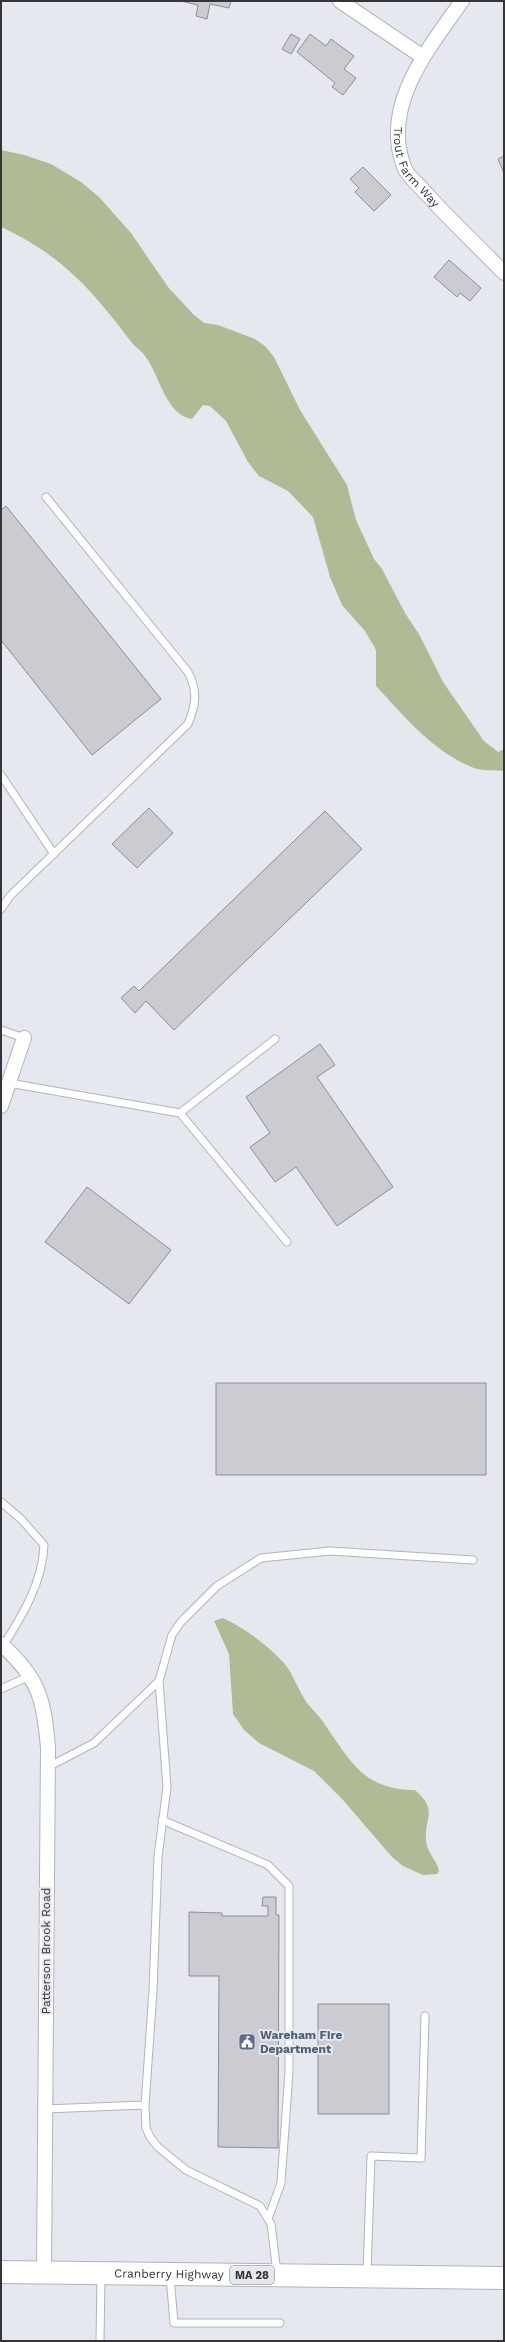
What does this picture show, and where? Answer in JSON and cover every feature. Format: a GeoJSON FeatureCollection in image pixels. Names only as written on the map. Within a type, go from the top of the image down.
{"type":"FeatureCollection","features":[{"type":"Feature","properties":{"kind":"main road","name":"Cranberry Highway"},"geometry":{"type":"LineString","coordinates":[[1,2272],[170,2276],[278,2275],[504,2278]]}},
{"type":"Feature","properties":{"kind":"street"},"geometry":{"type":"LineString","coordinates":[[340,1],[423,57]]}},
{"type":"Feature","properties":{"kind":"street","name":"Trout Farm Way"},"geometry":{"type":"LineString","coordinates":[[462,1],[423,57],[409,82],[400,110],[399,140],[405,170],[435,204],[504,272]]}},
{"type":"Feature","properties":{"kind":"street"},"geometry":{"type":"LineString","coordinates":[[1,1106],[24,1038]]}},
{"type":"Feature","properties":{"kind":"street","name":"Patterson Brook Road"},"geometry":{"type":"LineString","coordinates":[[2,1645],[17,1659],[38,1688],[45,1711],[48,1766],[44,2273]]}},
{"type":"Feature","properties":{"kind":"lane"},"geometry":{"type":"LineString","coordinates":[[1,909],[10,896],[188,724],[195,708],[195,685],[188,672],[46,497]]}},
{"type":"Feature","properties":{"kind":"lane"},"geometry":{"type":"LineString","coordinates":[[1,775],[54,854]]}},
{"type":"Feature","properties":{"kind":"lane"},"geometry":{"type":"LineString","coordinates":[[1,1030],[24,1038]]}},
{"type":"Feature","properties":{"kind":"lane"},"geometry":{"type":"LineString","coordinates":[[180,1113],[275,1039]]}},
{"type":"Feature","properties":{"kind":"lane"},"geometry":{"type":"LineString","coordinates":[[9,1083],[180,1113],[287,1242]]}},
{"type":"Feature","properties":{"kind":"lane"},"geometry":{"type":"LineString","coordinates":[[1,1502],[21,1519],[44,1545],[44,1559],[27,1608],[2,1645]]}},
{"type":"Feature","properties":{"kind":"lane"},"geometry":{"type":"LineString","coordinates":[[278,2275],[271,2224],[260,2206],[186,2170],[158,2147],[150,2137],[146,2128],[145,2105],[153,1991],[158,1857],[167,1787],[159,1680],[172,1635],[180,1623],[217,1586],[261,1558],[330,1551],[473,1560]]}},
{"type":"Feature","properties":{"kind":"lane"},"geometry":{"type":"LineString","coordinates":[[1,1689],[30,1676]]}},
{"type":"Feature","properties":{"kind":"lane"},"geometry":{"type":"LineString","coordinates":[[48,1766],[94,1742],[159,1680]]}},
{"type":"Feature","properties":{"kind":"lane"},"geometry":{"type":"LineString","coordinates":[[162,1820],[268,1865],[288,1886],[288,2072],[281,2183],[268,2219]]}},
{"type":"Feature","properties":{"kind":"lane"},"geometry":{"type":"LineString","coordinates":[[367,2276],[371,2156],[420,2158],[425,2016]]}},
{"type":"Feature","properties":{"kind":"lane"},"geometry":{"type":"LineString","coordinates":[[45,2109],[145,2105]]}},
{"type":"Feature","properties":{"kind":"lane"},"geometry":{"type":"LineString","coordinates":[[100,2341],[102,2274]]}},
{"type":"Feature","properties":{"kind":"lane"},"geometry":{"type":"LineString","coordinates":[[170,2276],[174,2323],[280,2323]]}},
{"type":"Feature","properties":{"kind":"green space"},"geometry":{"type":"Polygon","coordinates":[[[1,150],[24,155],[51,164],[81,182],[99,197],[131,233],[168,287],[193,314],[204,323],[218,325],[255,339],[265,346],[274,357],[300,410],[347,485],[356,520],[374,559],[382,569],[405,613],[420,636],[443,682],[484,741],[498,752],[504,749],[504,771],[477,769],[445,753],[420,732],[397,709],[376,686],[376,650],[365,631],[342,605],[330,577],[313,517],[288,491],[259,476],[248,462],[226,421],[210,406],[203,405],[192,419],[183,416],[175,410],[164,393],[144,354],[132,343],[104,307],[75,276],[42,250],[1,227],[1,150]]]}},
{"type":"Feature","properties":{"kind":"green space"},"geometry":{"type":"Polygon","coordinates":[[[223,1618],[255,1638],[284,1663],[290,1671],[301,1694],[358,1769],[369,1778],[381,1784],[397,1789],[415,1790],[422,1797],[427,1803],[429,1814],[426,1841],[430,1853],[438,1867],[439,1871],[437,1874],[423,1875],[403,1866],[392,1857],[343,1800],[314,1771],[259,1743],[244,1730],[233,1714],[229,1654],[214,1621],[223,1618]]]}},
{"type":"Feature","properties":{"kind":"building"},"geometry":{"type":"Polygon","coordinates":[[[180,1],[231,1],[229,8],[210,4],[207,19],[196,16],[198,5],[180,1]]]}},
{"type":"Feature","properties":{"kind":"building"},"geometry":{"type":"Polygon","coordinates":[[[291,34],[300,39],[291,54],[282,49],[291,34]]]}},
{"type":"Feature","properties":{"kind":"building"},"geometry":{"type":"Polygon","coordinates":[[[310,34],[326,46],[331,39],[354,56],[344,69],[356,78],[343,95],[332,87],[335,83],[297,52],[310,34]]]}},
{"type":"Feature","properties":{"kind":"building"},"geometry":{"type":"Polygon","coordinates":[[[504,156],[504,173],[498,159],[504,156]]]}},
{"type":"Feature","properties":{"kind":"building"},"geometry":{"type":"Polygon","coordinates":[[[363,167],[391,195],[374,211],[355,192],[359,188],[350,179],[363,167]]]}},
{"type":"Feature","properties":{"kind":"building"},"geometry":{"type":"Polygon","coordinates":[[[449,260],[481,288],[470,301],[460,293],[457,297],[434,277],[449,260]]]}},
{"type":"Feature","properties":{"kind":"building"},"geometry":{"type":"Polygon","coordinates":[[[6,506],[161,699],[92,755],[1,640],[1,510],[6,506]]]}},
{"type":"Feature","properties":{"kind":"building"},"geometry":{"type":"Polygon","coordinates":[[[149,808],[173,833],[137,868],[112,844],[149,808]]]}},
{"type":"Feature","properties":{"kind":"building"},"geometry":{"type":"Polygon","coordinates":[[[325,811],[362,849],[174,1030],[146,1001],[135,1013],[121,998],[134,986],[139,991],[325,811]]]}},
{"type":"Feature","properties":{"kind":"building"},"geometry":{"type":"Polygon","coordinates":[[[320,1044],[335,1065],[317,1077],[393,1187],[337,1226],[296,1167],[275,1182],[250,1147],[270,1133],[246,1097],[320,1044]]]}},
{"type":"Feature","properties":{"kind":"building"},"geometry":{"type":"Polygon","coordinates":[[[87,1187],[171,1250],[129,1304],[45,1242],[87,1187]]]}},
{"type":"Feature","properties":{"kind":"building"},"geometry":{"type":"Polygon","coordinates":[[[216,1383],[486,1383],[486,1475],[216,1475],[216,1383]]]}},
{"type":"Feature","properties":{"kind":"building"},"geometry":{"type":"Polygon","coordinates":[[[263,1897],[276,1897],[276,1915],[279,1915],[278,2148],[218,2147],[219,1976],[189,1976],[189,1912],[222,1913],[222,1916],[268,1916],[268,1906],[262,1906],[263,1897]]]}},
{"type":"Feature","properties":{"kind":"building"},"geometry":{"type":"Polygon","coordinates":[[[318,2004],[389,2004],[389,2114],[318,2114],[318,2004]]]}},
{"type":"Feature","properties":{"kind":"place","name":"Wareham Fire Department"},"geometry":{"type":"Point","coordinates":[247,2042]}}]}
